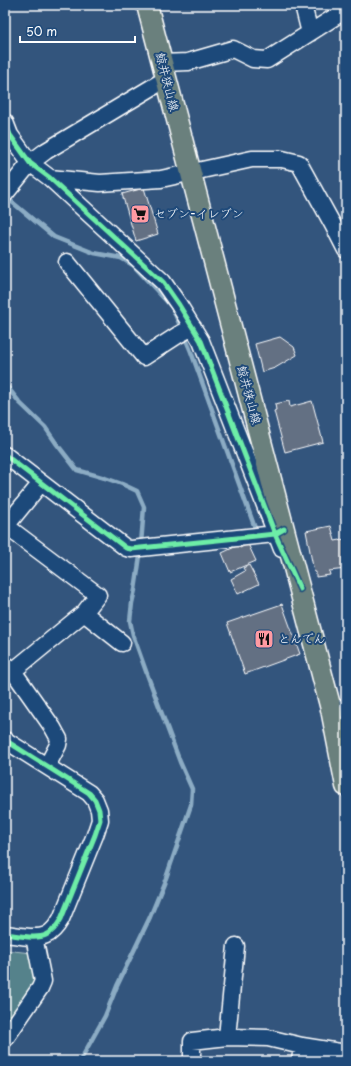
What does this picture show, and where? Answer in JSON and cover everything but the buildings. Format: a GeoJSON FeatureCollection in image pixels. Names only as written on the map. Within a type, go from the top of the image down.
{"type":"FeatureCollection","features":[{"type":"Feature","properties":{"kind":"main road","name":"鯨井狭山線"},"geometry":{"type":"LineString","coordinates":[[147,5],[280,531],[338,709],[346,786]]}},
{"type":"Feature","properties":{"kind":"street"},"geometry":{"type":"LineString","coordinates":[[303,5],[310,33]]}},
{"type":"Feature","properties":{"kind":"street"},"geometry":{"type":"LineString","coordinates":[[6,194],[30,163],[164,71],[188,62],[233,49],[254,59],[267,60],[341,13],[346,7]]}},
{"type":"Feature","properties":{"kind":"street"},"geometry":{"type":"LineString","coordinates":[[5,122],[10,135],[30,163],[50,178],[163,282],[180,305],[186,331],[201,341],[280,531],[150,548],[126,548],[5,456]]}},
{"type":"Feature","properties":{"kind":"street"},"geometry":{"type":"LineString","coordinates":[[50,178],[100,183],[161,179],[252,159],[282,159],[299,163],[340,225],[346,250]]}},
{"type":"Feature","properties":{"kind":"street"},"geometry":{"type":"LineString","coordinates":[[67,262],[144,357],[186,331]]}},
{"type":"Feature","properties":{"kind":"street"},"geometry":{"type":"LineString","coordinates":[[41,483],[6,526],[98,595],[84,613],[9,668],[54,728],[59,739],[58,745],[47,766]]}},
{"type":"Feature","properties":{"kind":"street"},"geometry":{"type":"LineString","coordinates":[[84,613],[122,643]]}},
{"type":"Feature","properties":{"kind":"street"},"geometry":{"type":"LineString","coordinates":[[5,740],[89,793],[95,800],[99,810],[100,820],[96,835],[56,928],[46,936],[34,937],[5,934]]}},
{"type":"Feature","properties":{"kind":"street"},"geometry":{"type":"LineString","coordinates":[[5,1039],[40,988],[43,981],[34,937]]}},
{"type":"Feature","properties":{"kind":"street"},"geometry":{"type":"LineString","coordinates":[[228,1037],[236,946]]}},
{"type":"Feature","properties":{"kind":"street"},"geometry":{"type":"LineString","coordinates":[[192,1061],[192,1041],[228,1037],[268,1038],[301,1054],[346,1053]]}},
{"type":"Feature","properties":{"kind":"green space"},"geometry":{"type":"Polygon","coordinates":[[[5,950],[31,953],[36,985],[5,1033],[5,950]]]}},
{"type":"Feature","properties":{"kind":"waterway"},"geometry":{"type":"LineString","coordinates":[[6,197],[54,237],[94,253],[121,258],[133,265],[172,307],[190,349],[255,528]]}},
{"type":"Feature","properties":{"kind":"waterway"},"geometry":{"type":"LineString","coordinates":[[5,384],[20,403],[45,427],[77,470],[105,478],[137,491],[144,507],[140,556],[130,621],[133,635],[147,674],[180,762],[192,789],[191,805],[166,878],[150,917],[117,986],[105,1016],[80,1061]]}},
{"type":"Feature","properties":{"kind":"cycle path"},"geometry":{"type":"LineString","coordinates":[[5,122],[10,135],[30,163],[50,178],[163,282],[179,305],[201,341],[275,534],[300,589]]}},
{"type":"Feature","properties":{"kind":"cycle path"},"geometry":{"type":"LineString","coordinates":[[5,455],[126,548],[131,549],[275,534],[284,529]]}},
{"type":"Feature","properties":{"kind":"cycle path"},"geometry":{"type":"LineString","coordinates":[[5,740],[89,793],[95,800],[99,810],[100,820],[61,919],[55,928],[46,935],[37,937],[5,934]]}},
{"type":"Feature","properties":{"kind":"place","name":"セブン-イレブン"},"geometry":{"type":"Point","coordinates":[140,214]}},
{"type":"Feature","properties":{"kind":"place","name":"とんでん"},"geometry":{"type":"Point","coordinates":[264,639]}}]}
